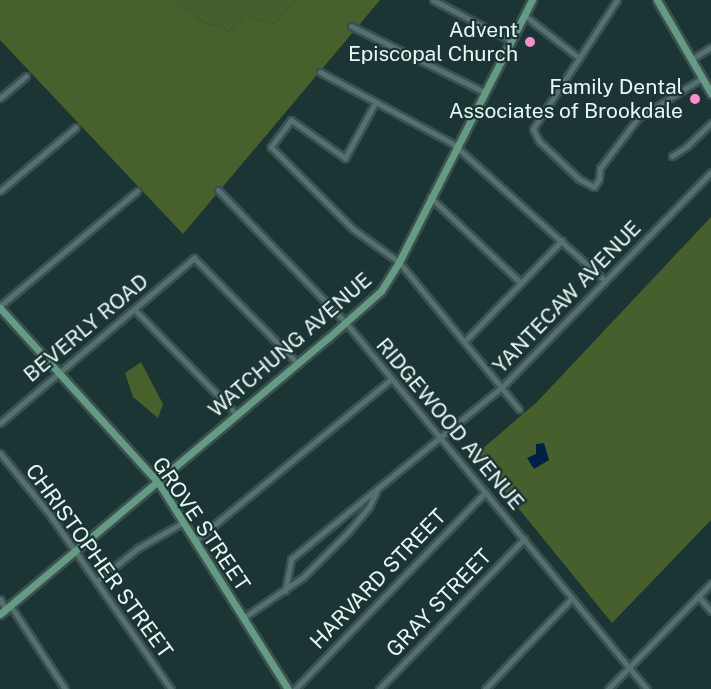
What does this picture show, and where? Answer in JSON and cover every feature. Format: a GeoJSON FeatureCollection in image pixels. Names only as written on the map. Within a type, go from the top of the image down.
{"type":"FeatureCollection","features":[{"type":"Feature","properties":{"kind":"main road","name":"WATCHUNG AVENUE"},"geometry":{"type":"LineString","coordinates":[[5,610],[381,291],[399,262],[532,0]]}},
{"type":"Feature","properties":{"kind":"main road"},"geometry":{"type":"LineString","coordinates":[[661,1],[711,93]]}},
{"type":"Feature","properties":{"kind":"main road","name":"GROVE STREET"},"geometry":{"type":"LineString","coordinates":[[0,307],[158,482],[288,689]]}},
{"type":"Feature","properties":{"kind":"street"},"geometry":{"type":"LineString","coordinates":[[433,0],[511,41]]}},
{"type":"Feature","properties":{"kind":"street"},"geometry":{"type":"LineString","coordinates":[[617,0],[533,129],[539,141],[579,179],[594,187],[599,179],[600,168],[638,118],[702,78]]}},
{"type":"Feature","properties":{"kind":"street"},"geometry":{"type":"LineString","coordinates":[[524,15],[579,58]]}},
{"type":"Feature","properties":{"kind":"street"},"geometry":{"type":"LineString","coordinates":[[351,26],[484,92]]}},
{"type":"Feature","properties":{"kind":"street"},"geometry":{"type":"LineString","coordinates":[[692,59],[711,47]]}},
{"type":"Feature","properties":{"kind":"street"},"geometry":{"type":"LineString","coordinates":[[320,72],[457,146],[605,281]]}},
{"type":"Feature","properties":{"kind":"street"},"geometry":{"type":"LineString","coordinates":[[0,98],[26,76]]}},
{"type":"Feature","properties":{"kind":"street"},"geometry":{"type":"LineString","coordinates":[[375,103],[345,158],[291,120],[271,147],[353,229],[399,262],[519,409]]}},
{"type":"Feature","properties":{"kind":"street"},"geometry":{"type":"LineString","coordinates":[[672,156],[686,147],[711,123]]}},
{"type":"Feature","properties":{"kind":"street"},"geometry":{"type":"LineString","coordinates":[[0,191],[76,127]]}},
{"type":"Feature","properties":{"kind":"street","name":"YANTECAW AVENUE"},"geometry":{"type":"LineString","coordinates":[[377,490],[439,436],[502,387],[711,172]]}},
{"type":"Feature","properties":{"kind":"street","name":"RIDGEWOOD AVENUE"},"geometry":{"type":"LineString","coordinates":[[218,190],[345,323],[646,689]]}},
{"type":"Feature","properties":{"kind":"street"},"geometry":{"type":"LineString","coordinates":[[0,307],[137,191]]}},
{"type":"Feature","properties":{"kind":"street"},"geometry":{"type":"LineString","coordinates":[[430,197],[521,283]]}},
{"type":"Feature","properties":{"kind":"street"},"geometry":{"type":"LineString","coordinates":[[464,342],[562,240]]}},
{"type":"Feature","properties":{"kind":"street","name":"BEVERLY ROAD"},"geometry":{"type":"LineString","coordinates":[[0,423],[194,258],[298,363]]}},
{"type":"Feature","properties":{"kind":"street"},"geometry":{"type":"LineString","coordinates":[[134,309],[237,415]]}},
{"type":"Feature","properties":{"kind":"street"},"geometry":{"type":"LineString","coordinates":[[196,540],[391,379]]}},
{"type":"Feature","properties":{"kind":"street","name":"CHRISTOPHER STREET"},"geometry":{"type":"LineString","coordinates":[[0,453],[76,551],[171,689]]}},
{"type":"Feature","properties":{"kind":"street"},"geometry":{"type":"LineString","coordinates":[[285,591],[291,559],[377,490]]}},
{"type":"Feature","properties":{"kind":"street"},"geometry":{"type":"LineString","coordinates":[[243,618],[303,577],[369,507],[377,490]]}},
{"type":"Feature","properties":{"kind":"street","name":"HARVARD STREET"},"geometry":{"type":"LineString","coordinates":[[295,689],[485,492]]}},
{"type":"Feature","properties":{"kind":"street"},"geometry":{"type":"LineString","coordinates":[[97,581],[138,548],[184,522]]}},
{"type":"Feature","properties":{"kind":"street","name":"GRAY STREET"},"geometry":{"type":"LineString","coordinates":[[379,689],[524,539]]}},
{"type":"Feature","properties":{"kind":"street"},"geometry":{"type":"LineString","coordinates":[[289,569],[295,575],[303,577]]}},
{"type":"Feature","properties":{"kind":"street"},"geometry":{"type":"LineString","coordinates":[[608,689],[711,583]]}},
{"type":"Feature","properties":{"kind":"street"},"geometry":{"type":"LineString","coordinates":[[698,596],[711,611]]}},
{"type":"Feature","properties":{"kind":"street"},"geometry":{"type":"LineString","coordinates":[[484,689],[572,598]]}},
{"type":"Feature","properties":{"kind":"street"},"geometry":{"type":"LineString","coordinates":[[0,599],[5,610],[64,686],[56,689]]}},
{"type":"Feature","properties":{"kind":"green space"},"geometry":{"type":"Polygon","coordinates":[[[0,0],[177,0],[203,23],[221,26],[228,32],[245,15],[274,24],[297,0],[380,0],[183,234],[0,40],[0,0]]]}},
{"type":"Feature","properties":{"kind":"green space"},"geometry":{"type":"Polygon","coordinates":[[[177,0],[297,0],[274,24],[245,15],[228,32],[221,26],[203,23],[177,0]]]}},
{"type":"Feature","properties":{"kind":"green space"},"geometry":{"type":"Polygon","coordinates":[[[711,217],[711,520],[612,623],[475,455],[536,403],[711,217]]]}},
{"type":"Feature","properties":{"kind":"green space"},"geometry":{"type":"Polygon","coordinates":[[[141,362],[163,404],[158,418],[133,397],[125,373],[141,362]]]}},
{"type":"Feature","properties":{"kind":"water"},"geometry":{"type":"Polygon","coordinates":[[[544,443],[549,460],[534,469],[527,458],[536,454],[536,444],[544,443]]]}},
{"type":"Feature","properties":{"kind":"place","name":"Advent Episcopal Church"},"geometry":{"type":"Point","coordinates":[530,42]}},
{"type":"Feature","properties":{"kind":"place","name":"Family Dental Associates of Brookdale"},"geometry":{"type":"Point","coordinates":[695,99]}}]}
